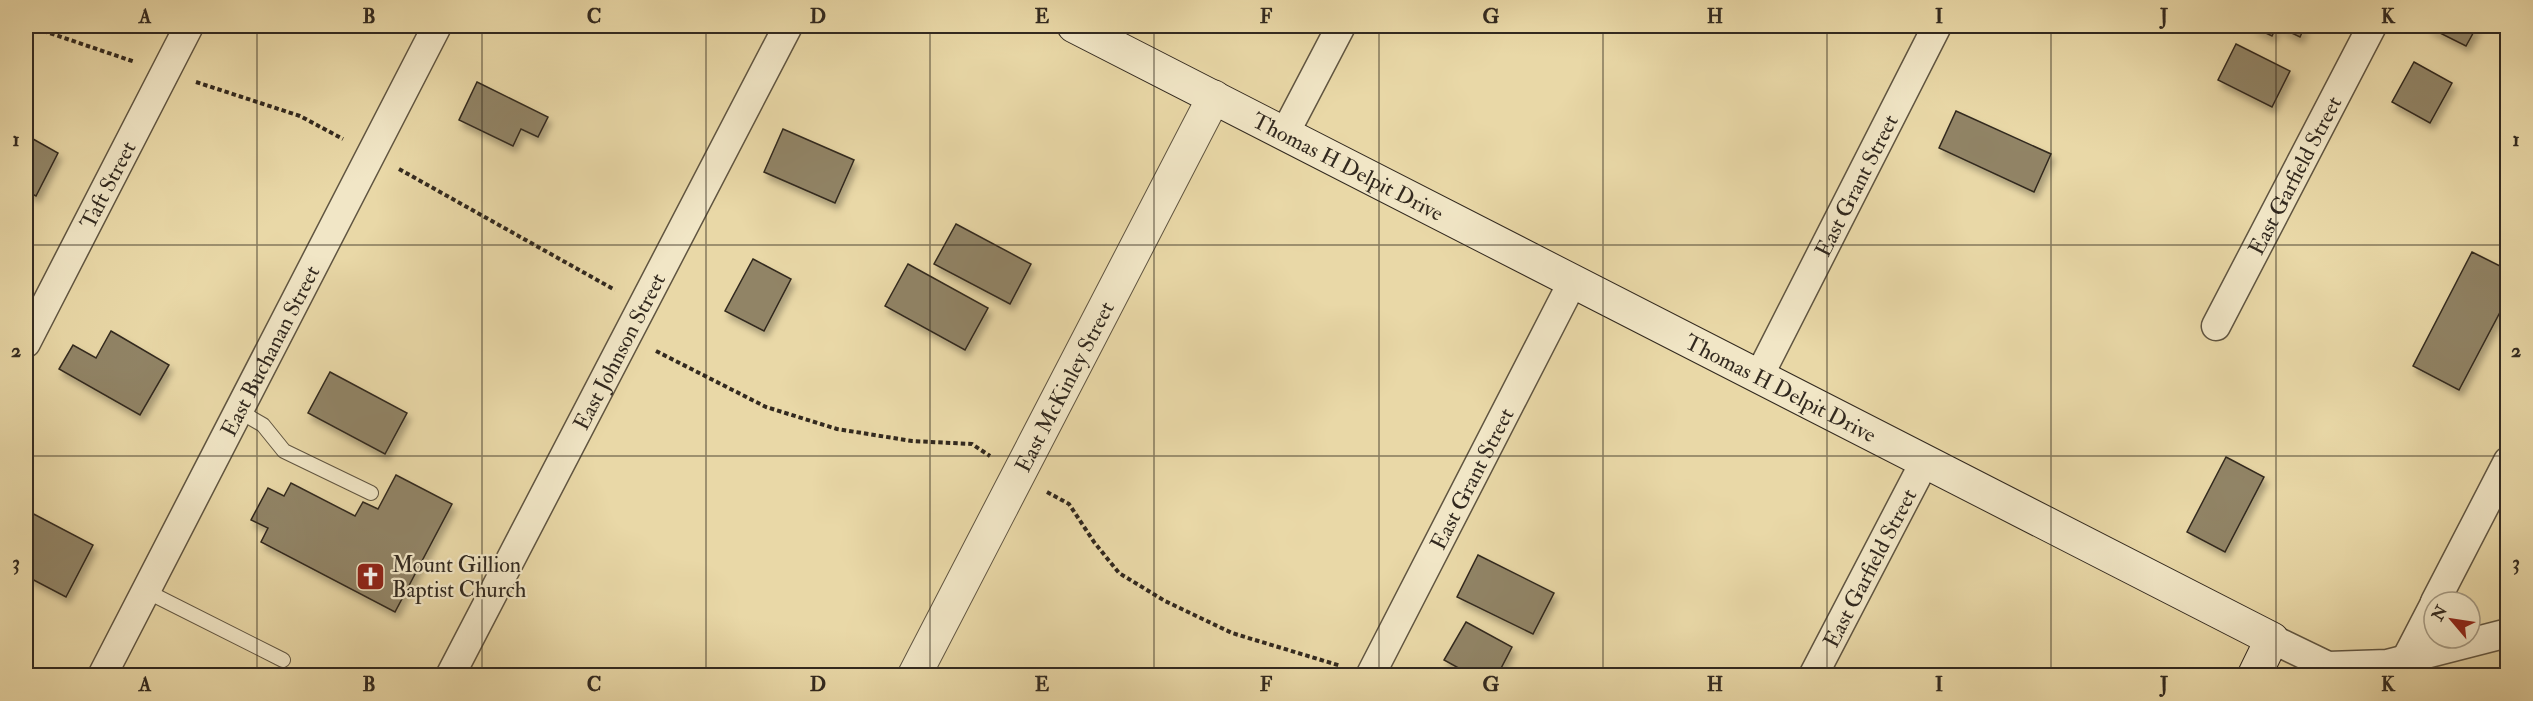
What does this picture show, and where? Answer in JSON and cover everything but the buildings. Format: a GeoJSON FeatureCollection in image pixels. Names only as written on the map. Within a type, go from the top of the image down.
{"type":"FeatureCollection","features":[{"type":"Feature","properties":{"kind":"main road","name":"Thomas H Delpit Drive"},"geometry":{"type":"LineString","coordinates":[[1074,26],[2272,639]]}},
{"type":"Feature","properties":{"kind":"main road","name":"East McKinley Street"},"geometry":{"type":"LineString","coordinates":[[914,675],[1214,97]]}},
{"type":"Feature","properties":{"kind":"main road"},"geometry":{"type":"LineString","coordinates":[[2254,675],[2272,639]]}},
{"type":"Feature","properties":{"kind":"street","name":"Taft Street"},"geometry":{"type":"LineString","coordinates":[[26,343],[189,26]]}},
{"type":"Feature","properties":{"kind":"street","name":"East Buchanan Street"},"geometry":{"type":"LineString","coordinates":[[102,675],[437,26]]}},
{"type":"Feature","properties":{"kind":"street","name":"East Johnson Street"},"geometry":{"type":"LineString","coordinates":[[450,675],[788,26]]}},
{"type":"Feature","properties":{"kind":"street"},"geometry":{"type":"LineString","coordinates":[[1285,133],[1341,26]]}},
{"type":"Feature","properties":{"kind":"street","name":"East Grant Street"},"geometry":{"type":"LineString","coordinates":[[1759,376],[1937,26]]}},
{"type":"Feature","properties":{"kind":"street","name":"East Garfield Street"},"geometry":{"type":"LineString","coordinates":[[2216,326],[2372,26]]}},
{"type":"Feature","properties":{"kind":"street","name":"East Grant Street"},"geometry":{"type":"LineString","coordinates":[[1370,674],[1573,281]]}},
{"type":"Feature","properties":{"kind":"street","name":"East Garfield Street"},"geometry":{"type":"LineString","coordinates":[[1813,675],[1925,461]]}},
{"type":"Feature","properties":{"kind":"street"},"geometry":{"type":"LineString","coordinates":[[2442,590],[2508,461]]}},
{"type":"Feature","properties":{"kind":"street"},"geometry":{"type":"LineString","coordinates":[[2406,659],[2422,628]]}},
{"type":"Feature","properties":{"kind":"street","name":"Thomas H Delpit Drive"},"geometry":{"type":"LineString","coordinates":[[2272,639],[2328,666],[2387,664],[2504,634]]}},
{"type":"Feature","properties":{"kind":"lane"},"geometry":{"type":"LineString","coordinates":[[239,411],[263,425],[284,451],[371,493]]}},
{"type":"Feature","properties":{"kind":"lane"},"geometry":{"type":"LineString","coordinates":[[146,591],[283,660]]}},
{"type":"Feature","properties":{"kind":"path"},"geometry":{"type":"LineString","coordinates":[[29,26],[300,116],[616,291],[652,349],[766,407],[837,429],[912,441],[972,444],[1069,504],[1094,542],[1119,573],[1165,601],[1232,633],[1370,674]]}},
{"type":"Feature","properties":{"kind":"place","name":"Mount Gillion Baptist Church"},"geometry":{"type":"Point","coordinates":[371,577]}}]}
